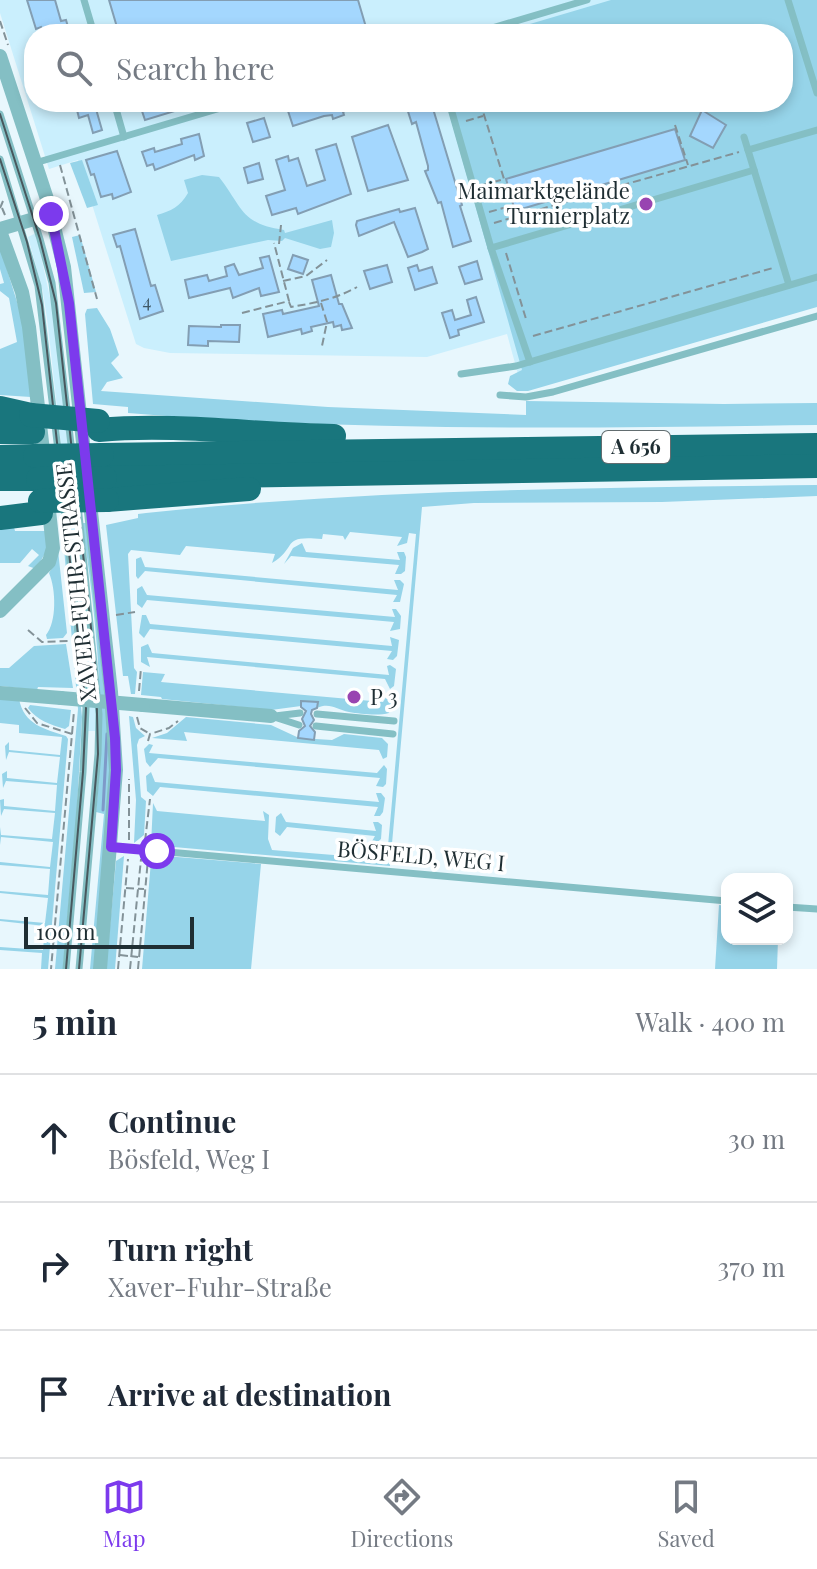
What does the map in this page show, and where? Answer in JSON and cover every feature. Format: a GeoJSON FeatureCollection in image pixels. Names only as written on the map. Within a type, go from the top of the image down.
{"type":"FeatureCollection","features":[{"type":"Feature","properties":{"kind":"highway"},"geometry":{"type":"LineString","coordinates":[[0,408],[36,466]]}},
{"type":"Feature","properties":{"kind":"highway"},"geometry":{"type":"LineString","coordinates":[[0,501],[36,466],[98,425],[410,437],[454,450]]}},
{"type":"Feature","properties":{"kind":"highway"},"geometry":{"type":"LineString","coordinates":[[0,432],[36,466],[184,501],[209,493],[323,484],[382,473]]}},
{"type":"Feature","properties":{"kind":"highway","name":"A 656"},"geometry":{"type":"LineString","coordinates":[[106,485],[454,450],[817,445]]}},
{"type":"Feature","properties":{"kind":"highway","name":"A 656"},"geometry":{"type":"LineString","coordinates":[[0,457],[106,485],[382,473],[817,466]]}},
{"type":"Feature","properties":{"kind":"highway"},"geometry":{"type":"LineString","coordinates":[[0,518],[36,466]]}},
{"type":"Feature","properties":{"kind":"highway","name":"A 656"},"geometry":{"type":"LineString","coordinates":[[0,479],[36,466]]}},
{"type":"Feature","properties":{"kind":"street","name":"XAVER-FUHR-STRASSE"},"geometry":{"type":"LineString","coordinates":[[0,56],[51,214],[69,303],[116,770],[100,969]]}},
{"type":"Feature","properties":{"kind":"street"},"geometry":{"type":"LineString","coordinates":[[0,611],[44,569],[53,548],[29,327],[22,292],[0,230],[51,214]]}},
{"type":"Feature","properties":{"kind":"street"},"geometry":{"type":"LineString","coordinates":[[0,693],[271,716]]}},
{"type":"Feature","properties":{"kind":"lane"},"geometry":{"type":"LineString","coordinates":[[84,0],[91,24]]}},
{"type":"Feature","properties":{"kind":"lane"},"geometry":{"type":"LineString","coordinates":[[506,24],[587,0]]}},
{"type":"Feature","properties":{"kind":"lane"},"geometry":{"type":"LineString","coordinates":[[788,0],[817,93]]}},
{"type":"Feature","properties":{"kind":"lane"},"geometry":{"type":"LineString","coordinates":[[117,112],[124,137]]}},
{"type":"Feature","properties":{"kind":"lane"},"geometry":{"type":"LineString","coordinates":[[35,163],[208,112]]}},
{"type":"Feature","properties":{"kind":"lane"},"geometry":{"type":"LineString","coordinates":[[452,112],[491,248],[534,361]]}},
{"type":"Feature","properties":{"kind":"lane"},"geometry":{"type":"LineString","coordinates":[[0,114],[28,221],[56,303],[98,692],[98,754],[79,969]]}},
{"type":"Feature","properties":{"kind":"lane"},"geometry":{"type":"LineString","coordinates":[[748,150],[817,130]]}},
{"type":"Feature","properties":{"kind":"lane"},"geometry":{"type":"LineString","coordinates":[[744,137],[789,285]]}},
{"type":"Feature","properties":{"kind":"lane"},"geometry":{"type":"LineString","coordinates":[[0,159],[28,221],[42,305],[86,708],[66,969]]}},
{"type":"Feature","properties":{"kind":"lane"},"geometry":{"type":"LineString","coordinates":[[491,248],[754,170]]}},
{"type":"Feature","properties":{"kind":"lane"},"geometry":{"type":"LineString","coordinates":[[461,374],[516,366],[817,277]]}},
{"type":"Feature","properties":{"kind":"lane"},"geometry":{"type":"LineString","coordinates":[[500,395],[526,397],[553,392],[817,316]]}},
{"type":"Feature","properties":{"kind":"lane"},"geometry":{"type":"LineString","coordinates":[[271,716],[300,713]]}},
{"type":"Feature","properties":{"kind":"lane"},"geometry":{"type":"LineString","coordinates":[[317,714],[394,721]]}},
{"type":"Feature","properties":{"kind":"lane"},"geometry":{"type":"LineString","coordinates":[[271,716],[299,725]]}},
{"type":"Feature","properties":{"kind":"lane"},"geometry":{"type":"LineString","coordinates":[[316,726],[393,734]]}},
{"type":"Feature","properties":{"kind":"lane","name":"BÖSFELD, WEG I"},"geometry":{"type":"LineString","coordinates":[[111,847],[721,900]]}},
{"type":"Feature","properties":{"kind":"lane"},"geometry":{"type":"LineString","coordinates":[[793,907],[817,909]]}},
{"type":"Feature","properties":{"kind":"path"},"geometry":{"type":"LineString","coordinates":[[474,188],[504,179],[483,112]]}},
{"type":"Feature","properties":{"kind":"path"},"geometry":{"type":"LineString","coordinates":[[455,124],[484,116]]}},
{"type":"Feature","properties":{"kind":"path"},"geometry":{"type":"LineString","coordinates":[[675,125],[688,167]]}},
{"type":"Feature","properties":{"kind":"path"},"geometry":{"type":"LineString","coordinates":[[485,226],[748,150]]}},
{"type":"Feature","properties":{"kind":"path"},"geometry":{"type":"LineString","coordinates":[[58,156],[97,299]]}},
{"type":"Feature","properties":{"kind":"path"},"geometry":{"type":"LineString","coordinates":[[623,185],[630,206]]}},
{"type":"Feature","properties":{"kind":"path"},"geometry":{"type":"LineString","coordinates":[[481,214],[507,207]]}},
{"type":"Feature","properties":{"kind":"path"},"geometry":{"type":"LineString","coordinates":[[279,244],[281,225]]}},
{"type":"Feature","properties":{"kind":"path"},"geometry":{"type":"LineString","coordinates":[[274,243],[291,307],[343,295],[357,287]]}},
{"type":"Feature","properties":{"kind":"path"},"geometry":{"type":"LineString","coordinates":[[504,248],[527,322]]}},
{"type":"Feature","properties":{"kind":"path"},"geometry":{"type":"LineString","coordinates":[[282,281],[306,276],[327,260]]}},
{"type":"Feature","properties":{"kind":"path"},"geometry":{"type":"LineString","coordinates":[[534,361],[532,336],[783,265]]}},
{"type":"Feature","properties":{"kind":"path"},"geometry":{"type":"LineString","coordinates":[[242,313],[289,301]]}},
{"type":"Feature","properties":{"kind":"path"},"geometry":{"type":"LineString","coordinates":[[321,301],[327,322],[322,346]]}},
{"type":"Feature","properties":{"kind":"path"},"geometry":{"type":"LineString","coordinates":[[113,615],[135,612]]}},
{"type":"Feature","properties":{"kind":"path"},"geometry":{"type":"LineString","coordinates":[[28,630],[42,642],[70,641]]}},
{"type":"Feature","properties":{"kind":"path"},"geometry":{"type":"LineString","coordinates":[[25,709],[37,723],[72,734],[51,969]]}},
{"type":"Feature","properties":{"kind":"path"},"geometry":{"type":"LineString","coordinates":[[148,741],[150,734],[169,728],[176,722]]}},
{"type":"Feature","properties":{"kind":"path"},"geometry":{"type":"LineString","coordinates":[[130,969],[150,799]]}},
{"type":"Feature","properties":{"kind":"path"},"geometry":{"type":"LineString","coordinates":[[118,969],[129,848]]}},
{"type":"Feature","properties":{"kind":"path"},"geometry":{"type":"LineString","coordinates":[[138,969],[145,850]]}},
{"type":"Feature","properties":{"kind":"path"},"geometry":{"type":"LineString","coordinates":[[125,888],[145,890]]}},
{"type":"Feature","properties":{"kind":"path"},"geometry":{"type":"LineString","coordinates":[[119,955],[139,957]]}},
{"type":"Feature","properties":{"kind":"shaded area"},"geometry":{"type":"Polygon","coordinates":[[[0,0],[817,0],[817,297],[521,385],[507,334],[427,357],[170,353],[144,348],[136,344],[78,160],[49,169],[31,112],[793,112],[793,24],[24,24],[24,89],[0,13],[0,0]]]}},
{"type":"Feature","properties":{"kind":"shaded area","name":"Maimarktgelände Turnierplatz"},"geometry":{"type":"Polygon","coordinates":[[[611,0],[817,0],[817,307],[528,391],[517,391],[508,384],[510,376],[522,370],[449,112],[793,112],[793,24],[530,24],[611,0]]]}},
{"type":"Feature","properties":{"kind":"shaded area"},"geometry":{"type":"Polygon","coordinates":[[[82,160],[98,205],[87,208],[70,163],[82,160]]]}},
{"type":"Feature","properties":{"kind":"shaded area"},"geometry":{"type":"Polygon","coordinates":[[[202,175],[219,177],[251,219],[285,233],[332,220],[334,233],[331,247],[320,249],[285,238],[171,261],[157,215],[182,202],[188,193],[184,180],[202,175]]]}},
{"type":"Feature","properties":{"kind":"shaded area"},"geometry":{"type":"Polygon","coordinates":[[[36,233],[54,316],[78,535],[71,536],[48,326],[43,292],[28,237],[36,233]]]}},
{"type":"Feature","properties":{"kind":"shaded area"},"geometry":{"type":"Polygon","coordinates":[[[80,235],[96,292],[84,293],[72,237],[80,235]]]}},
{"type":"Feature","properties":{"kind":"shaded area"},"geometry":{"type":"Polygon","coordinates":[[[0,247],[22,318],[31,397],[0,395],[0,349],[17,342],[9,298],[0,291],[0,284],[4,283],[0,269],[0,247]]]}},
{"type":"Feature","properties":{"kind":"shaded area"},"geometry":{"type":"Polygon","coordinates":[[[97,308],[110,329],[119,355],[111,363],[123,378],[107,382],[101,391],[328,407],[526,415],[526,401],[817,403],[817,425],[559,428],[386,426],[128,413],[128,407],[93,404],[85,314],[87,309],[97,308]]]}},
{"type":"Feature","properties":{"kind":"shaded area"},"geometry":{"type":"Polygon","coordinates":[[[817,485],[817,496],[662,502],[474,503],[422,507],[390,866],[151,845],[153,803],[157,811],[265,821],[263,811],[269,815],[268,839],[272,850],[383,859],[380,851],[388,846],[416,534],[409,533],[407,543],[397,546],[402,537],[350,532],[345,540],[343,536],[323,534],[322,539],[294,541],[272,563],[275,554],[186,546],[180,555],[131,550],[128,554],[134,668],[137,672],[135,694],[131,694],[128,676],[123,676],[106,525],[138,518],[138,514],[397,494],[817,485]]]}},
{"type":"Feature","properties":{"kind":"shaded area"},"geometry":{"type":"Polygon","coordinates":[[[82,523],[86,523],[110,745],[110,785],[95,969],[90,969],[104,814],[96,812],[100,704],[92,595],[82,523]]]}},
{"type":"Feature","properties":{"kind":"shaded area"},"geometry":{"type":"Polygon","coordinates":[[[62,525],[82,717],[63,969],[55,969],[78,709],[62,525]]]}},
{"type":"Feature","properties":{"kind":"shaded area"},"geometry":{"type":"Polygon","coordinates":[[[14,527],[15,531],[46,531],[47,550],[36,569],[28,566],[39,555],[32,549],[20,563],[0,563],[0,528],[14,527]]]}},
{"type":"Feature","properties":{"kind":"shaded area"},"geometry":{"type":"Polygon","coordinates":[[[302,543],[306,552],[400,560],[397,552],[404,552],[405,571],[395,574],[399,565],[291,556],[284,564],[293,548],[302,543]]]}},
{"type":"Feature","properties":{"kind":"shaded area"},"geometry":{"type":"Polygon","coordinates":[[[58,550],[67,633],[63,638],[47,639],[54,605],[49,573],[58,550]]]}},
{"type":"Feature","properties":{"kind":"shaded area"},"geometry":{"type":"Polygon","coordinates":[[[141,557],[145,567],[398,590],[394,580],[404,584],[400,602],[393,602],[397,595],[145,571],[138,579],[136,559],[141,557]]]}},
{"type":"Feature","properties":{"kind":"shaded area"},"geometry":{"type":"Polygon","coordinates":[[[142,586],[147,595],[395,617],[392,609],[396,609],[401,616],[400,629],[390,631],[394,622],[147,600],[142,608],[137,604],[137,589],[142,586]]]}},
{"type":"Feature","properties":{"kind":"shaded area"},"geometry":{"type":"Polygon","coordinates":[[[86,600],[95,683],[96,731],[88,731],[78,602],[86,600]]]}},
{"type":"Feature","properties":{"kind":"shaded area"},"geometry":{"type":"Polygon","coordinates":[[[142,615],[146,615],[150,624],[392,646],[390,637],[399,640],[397,656],[393,660],[387,659],[392,651],[150,629],[144,638],[139,633],[142,615]]]}},
{"type":"Feature","properties":{"kind":"shaded area"},"geometry":{"type":"Polygon","coordinates":[[[66,644],[73,688],[38,687],[37,690],[0,686],[0,668],[9,668],[34,646],[66,644]]]}},
{"type":"Feature","properties":{"kind":"shaded area"},"geometry":{"type":"Polygon","coordinates":[[[148,644],[152,653],[389,675],[387,666],[390,665],[396,669],[394,686],[390,689],[385,679],[147,657],[150,667],[141,662],[141,647],[148,644]]]}},
{"type":"Feature","properties":{"kind":"shaded area"},"geometry":{"type":"Polygon","coordinates":[[[143,672],[165,674],[161,682],[383,702],[388,694],[392,698],[389,713],[375,715],[330,706],[317,708],[317,702],[302,701],[301,706],[271,710],[162,699],[141,695],[143,672]]]}},
{"type":"Feature","properties":{"kind":"shaded area"},"geometry":{"type":"Polygon","coordinates":[[[0,697],[19,699],[31,720],[68,739],[48,969],[41,969],[42,953],[0,950],[0,947],[43,950],[45,926],[0,919],[45,923],[48,898],[0,891],[48,895],[50,869],[0,865],[0,862],[50,867],[53,842],[1,837],[0,845],[0,827],[1,835],[52,839],[55,813],[4,809],[1,816],[0,800],[4,799],[4,806],[55,811],[57,785],[6,781],[3,788],[2,774],[7,771],[7,778],[57,783],[60,757],[9,752],[6,760],[5,746],[9,742],[9,750],[60,755],[62,737],[19,733],[19,725],[0,723],[0,697]]]}},
{"type":"Feature","properties":{"kind":"shaded area"},"geometry":{"type":"Polygon","coordinates":[[[30,705],[71,710],[69,726],[65,729],[44,722],[28,708],[30,705]]]}},
{"type":"Feature","properties":{"kind":"shaded area"},"geometry":{"type":"Polygon","coordinates":[[[129,716],[133,717],[136,728],[145,736],[139,739],[137,745],[141,797],[146,801],[144,835],[134,843],[136,800],[129,716]]]}},
{"type":"Feature","properties":{"kind":"shaded area"},"geometry":{"type":"Polygon","coordinates":[[[186,717],[271,725],[299,738],[332,740],[344,734],[382,738],[388,744],[387,757],[383,759],[379,750],[184,732],[187,741],[152,738],[167,733],[186,717]]]}},
{"type":"Feature","properties":{"kind":"shaded area"},"geometry":{"type":"Polygon","coordinates":[[[149,744],[153,745],[149,753],[377,773],[384,765],[387,769],[386,784],[376,786],[380,778],[158,758],[150,767],[144,749],[149,744]]]}},
{"type":"Feature","properties":{"kind":"shaded area"},"geometry":{"type":"Polygon","coordinates":[[[151,772],[155,782],[379,802],[376,793],[381,793],[385,798],[383,812],[380,816],[374,816],[378,807],[160,787],[153,796],[147,791],[146,776],[151,772]]]}},
{"type":"Feature","properties":{"kind":"shaded area"},"geometry":{"type":"Polygon","coordinates":[[[281,813],[286,822],[376,831],[373,822],[378,822],[382,825],[381,839],[375,844],[371,843],[375,836],[287,827],[280,836],[275,832],[276,817],[281,813]]]}},
{"type":"Feature","properties":{"kind":"shaded area"},"geometry":{"type":"Polygon","coordinates":[[[124,856],[115,969],[106,969],[116,861],[124,856]]]}},
{"type":"Feature","properties":{"kind":"shaded area"},"geometry":{"type":"Polygon","coordinates":[[[165,856],[261,864],[251,969],[142,969],[151,861],[165,856]]]}},
{"type":"Feature","properties":{"kind":"shaded area"},"geometry":{"type":"Polygon","coordinates":[[[719,905],[721,945],[778,945],[777,969],[715,969],[719,905]]]}},
{"type":"Feature","properties":{"kind":"building"},"geometry":{"type":"Polygon","coordinates":[[[27,0],[55,0],[61,21],[66,20],[67,24],[34,24],[27,0]]]}},
{"type":"Feature","properties":{"kind":"building"},"geometry":{"type":"Polygon","coordinates":[[[109,0],[358,0],[365,24],[116,24],[109,0]]]}},
{"type":"Feature","properties":{"kind":"building"},"geometry":{"type":"Polygon","coordinates":[[[78,112],[97,112],[102,130],[93,133],[88,115],[79,118],[78,112]]]}},
{"type":"Feature","properties":{"kind":"building"},"geometry":{"type":"Polygon","coordinates":[[[142,112],[172,112],[145,120],[142,112]]]}},
{"type":"Feature","properties":{"kind":"building"},"geometry":{"type":"Polygon","coordinates":[[[288,112],[343,112],[344,115],[333,119],[332,115],[324,116],[293,126],[288,112]]]}},
{"type":"Feature","properties":{"kind":"building"},"geometry":{"type":"Polygon","coordinates":[[[408,112],[434,112],[471,241],[453,247],[441,202],[438,203],[425,171],[428,166],[416,122],[412,124],[408,112]]]}},
{"type":"Feature","properties":{"kind":"building"},"geometry":{"type":"Polygon","coordinates":[[[701,112],[726,125],[713,148],[690,136],[701,112]]]}},
{"type":"Feature","properties":{"kind":"building"},"geometry":{"type":"Polygon","coordinates":[[[264,118],[270,137],[253,142],[247,123],[264,118]]]}},
{"type":"Feature","properties":{"kind":"building"},"geometry":{"type":"Polygon","coordinates":[[[388,125],[408,180],[368,191],[352,137],[388,125]]]}},
{"type":"Feature","properties":{"kind":"building"},"geometry":{"type":"Polygon","coordinates":[[[675,129],[685,160],[515,211],[506,179],[675,129]]]}},
{"type":"Feature","properties":{"kind":"building"},"geometry":{"type":"Polygon","coordinates":[[[199,134],[204,156],[195,160],[194,155],[155,170],[153,164],[147,166],[142,152],[154,148],[155,152],[182,144],[181,139],[199,134]]]}},
{"type":"Feature","properties":{"kind":"building"},"geometry":{"type":"Polygon","coordinates":[[[336,144],[351,194],[298,214],[296,208],[272,215],[266,196],[285,190],[276,160],[288,156],[289,161],[298,158],[307,186],[325,180],[316,150],[336,144]]]}},
{"type":"Feature","properties":{"kind":"building"},"geometry":{"type":"Polygon","coordinates":[[[117,151],[131,192],[113,199],[112,194],[101,197],[86,160],[117,151]]]}},
{"type":"Feature","properties":{"kind":"building"},"geometry":{"type":"Polygon","coordinates":[[[259,163],[263,179],[248,183],[244,168],[259,163]]]}},
{"type":"Feature","properties":{"kind":"building"},"geometry":{"type":"Polygon","coordinates":[[[415,208],[428,249],[422,252],[408,257],[394,222],[359,236],[357,221],[399,209],[400,212],[415,208]]]}},
{"type":"Feature","properties":{"kind":"building"},"geometry":{"type":"Polygon","coordinates":[[[135,229],[151,286],[155,285],[163,311],[140,319],[120,246],[117,247],[113,235],[135,229]]]}},
{"type":"Feature","properties":{"kind":"building"},"geometry":{"type":"Polygon","coordinates":[[[293,255],[308,260],[303,274],[288,269],[293,255]]]}},
{"type":"Feature","properties":{"kind":"building"},"geometry":{"type":"Polygon","coordinates":[[[269,256],[279,292],[261,296],[259,288],[233,298],[230,288],[189,298],[185,280],[207,275],[209,281],[227,276],[225,267],[234,264],[239,275],[263,268],[260,258],[269,256]]]}},
{"type":"Feature","properties":{"kind":"building"},"geometry":{"type":"Polygon","coordinates":[[[477,261],[482,279],[465,284],[459,267],[477,261]]]}},
{"type":"Feature","properties":{"kind":"building"},"geometry":{"type":"Polygon","coordinates":[[[387,265],[392,282],[370,289],[364,271],[387,265]]]}},
{"type":"Feature","properties":{"kind":"building"},"geometry":{"type":"Polygon","coordinates":[[[417,265],[419,271],[432,267],[437,283],[415,290],[408,268],[417,265]]]}},
{"type":"Feature","properties":{"kind":"building"},"geometry":{"type":"Polygon","coordinates":[[[331,275],[339,304],[342,304],[352,328],[342,330],[341,325],[334,327],[333,322],[311,327],[312,331],[302,334],[301,329],[268,337],[263,314],[282,310],[283,314],[319,306],[312,280],[331,275]]]}},
{"type":"Feature","properties":{"kind":"building"},"geometry":{"type":"Polygon","coordinates":[[[476,297],[484,322],[458,330],[459,335],[450,338],[442,313],[452,310],[455,320],[471,315],[467,300],[476,297]]]}},
{"type":"Feature","properties":{"kind":"building"},"geometry":{"type":"Polygon","coordinates":[[[240,325],[239,342],[208,341],[208,346],[188,345],[189,326],[240,325]]]}},
{"type":"Feature","properties":{"kind":"building"},"geometry":{"type":"Polygon","coordinates":[[[301,701],[318,702],[311,714],[314,740],[298,738],[299,731],[305,726],[302,719],[306,711],[301,707],[301,701]]]}},
{"type":"Feature","properties":{"kind":"waterway"},"geometry":{"type":"LineString","coordinates":[[103,810],[107,734]]}},
{"type":"Feature","properties":{"kind":"tram line"},"geometry":{"type":"LineString","coordinates":[[0,114],[40,239],[56,303],[96,674],[98,754],[79,969]]}},
{"type":"Feature","properties":{"kind":"tram line"},"geometry":{"type":"LineString","coordinates":[[0,159],[27,242],[42,305],[86,708],[66,969]]}},
{"type":"Feature","properties":{"kind":"place","name":"Maimarktgelände Turnierplatz"},"geometry":{"type":"Point","coordinates":[646,204]}},
{"type":"Feature","properties":{"kind":"place","name":"P 3"},"geometry":{"type":"Point","coordinates":[354,697]}},
{"type":"Feature","properties":{"kind":"route"},"geometry":{"type":"LineString","coordinates":[[51,214],[69,303],[106,643],[116,770],[111,847],[157,851]]}}]}
